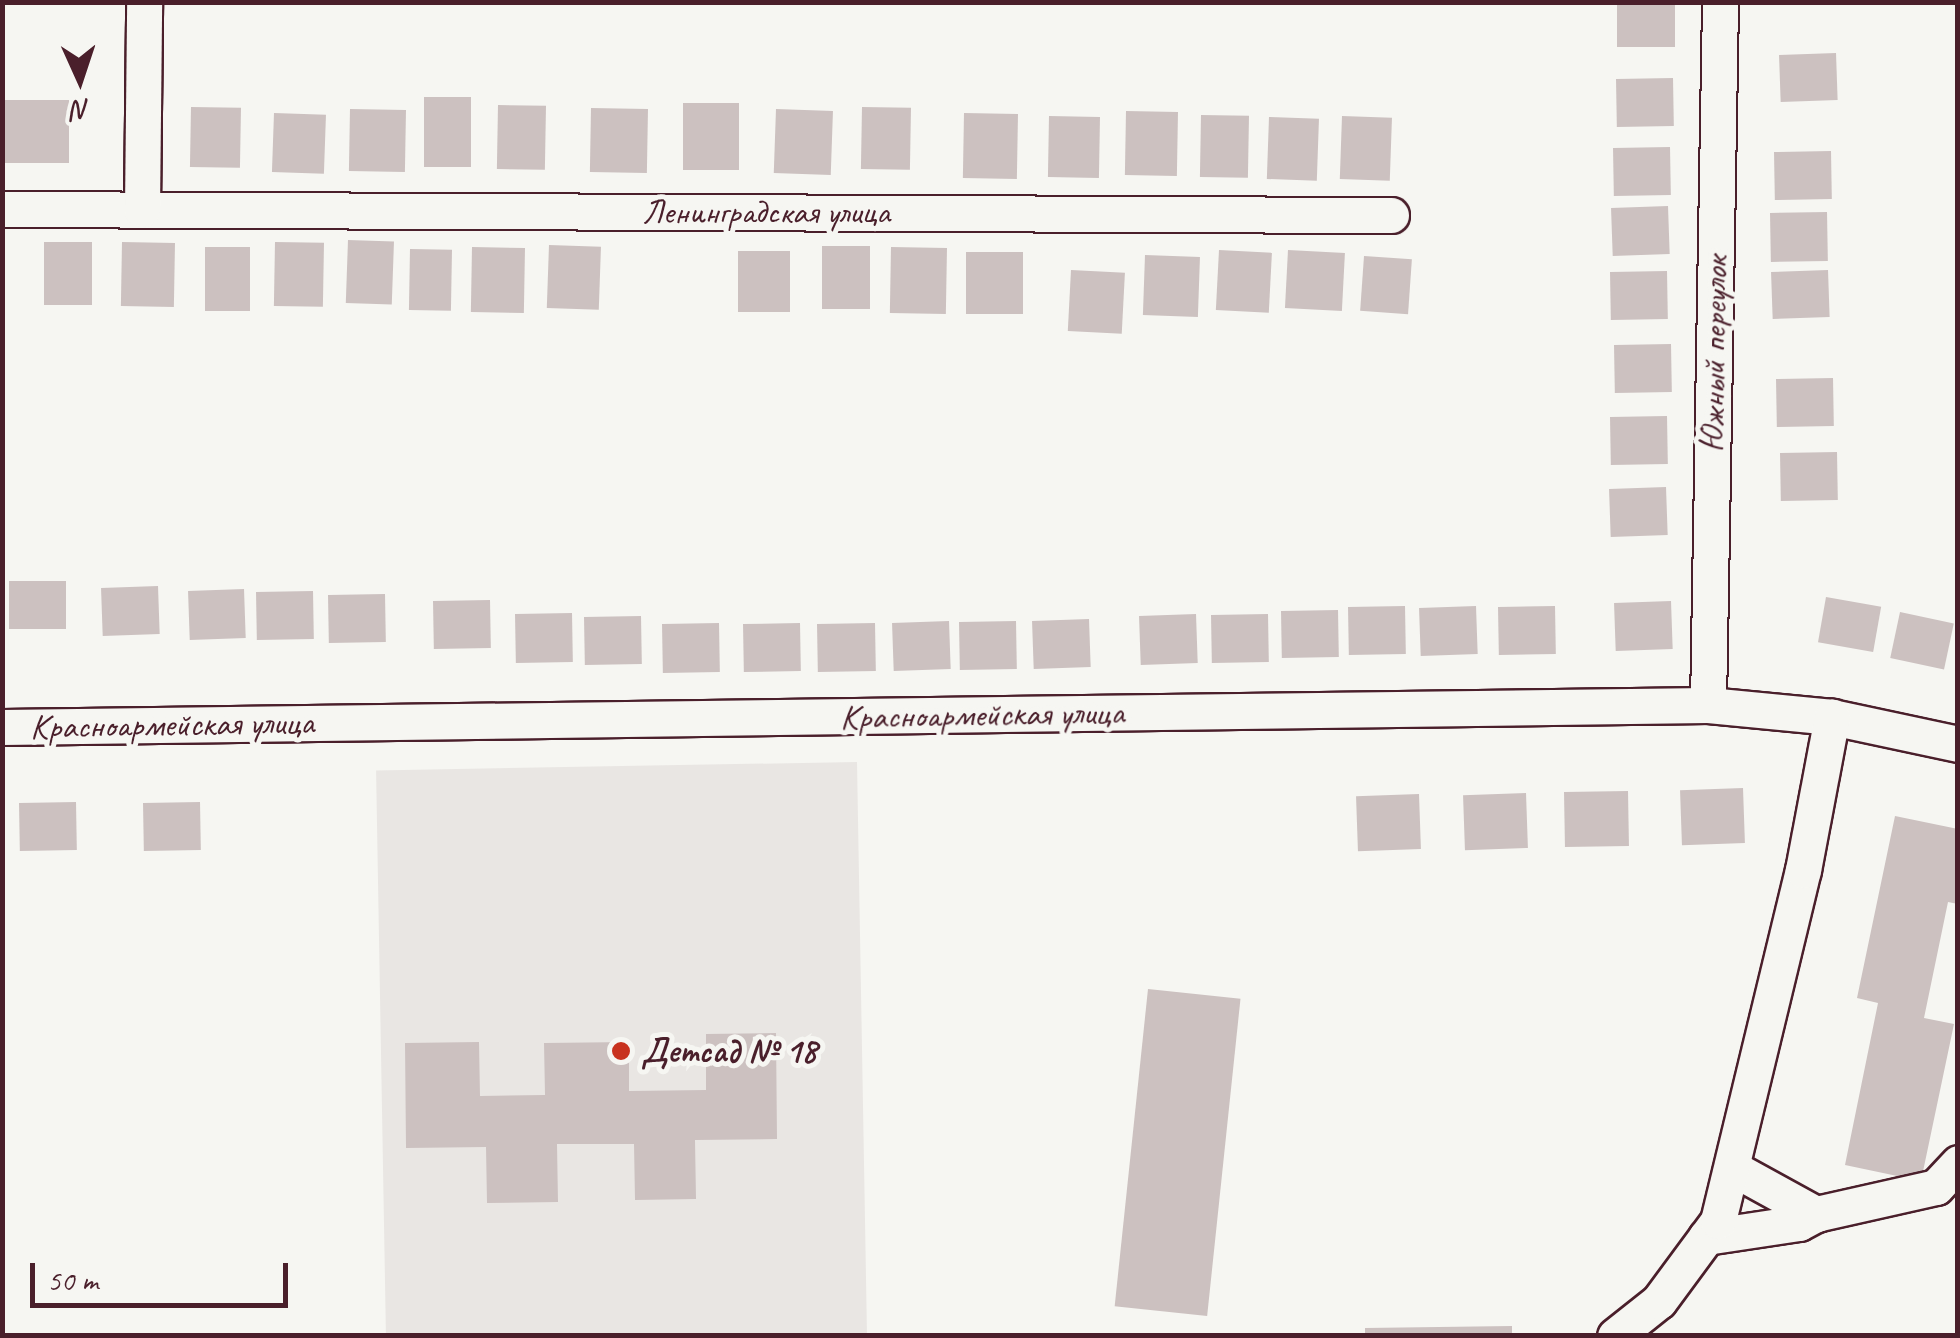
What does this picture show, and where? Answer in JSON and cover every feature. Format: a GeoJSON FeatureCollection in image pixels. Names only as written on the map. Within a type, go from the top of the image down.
{"type":"FeatureCollection","features":[{"type":"Feature","properties":{"kind":"street"},"geometry":{"type":"LineString","coordinates":[[142,209],[144,2]]}},
{"type":"Feature","properties":{"kind":"street","name":"Южный переулок"},"geometry":{"type":"LineString","coordinates":[[1708,705],[1720,2]]}},
{"type":"Feature","properties":{"kind":"street","name":"Ленинградская улица"},"geometry":{"type":"LineString","coordinates":[[2,209],[1391,215]]}},
{"type":"Feature","properties":{"kind":"street","name":"Красноармейская улица"},"geometry":{"type":"LineString","coordinates":[[2,727],[1708,705],[1832,717],[1958,744]]}},
{"type":"Feature","properties":{"kind":"street"},"geometry":{"type":"LineString","coordinates":[[1615,1336],[1659,1301],[1718,1220],[1734,1169],[1803,870],[1832,717]]}},
{"type":"Feature","properties":{"kind":"street"},"geometry":{"type":"LineString","coordinates":[[1706,1237],[1799,1223],[1816,1214],[1936,1187],[1958,1163]]}},
{"type":"Feature","properties":{"kind":"street"},"geometry":{"type":"LineString","coordinates":[[1734,1169],[1816,1214]]}},
{"type":"Feature","properties":{"kind":"shaded area","name":"Детсад № 18"},"geometry":{"type":"Polygon","coordinates":[[[857,762],[867,1335],[386,1336],[376,770],[857,762]]]}},
{"type":"Feature","properties":{"kind":"building"},"geometry":{"type":"Polygon","coordinates":[[[1617,2],[1675,2],[1675,47],[1617,47],[1617,2]]]}},
{"type":"Feature","properties":{"kind":"building"},"geometry":{"type":"Polygon","coordinates":[[[1836,53],[1838,100],[1781,102],[1779,55],[1836,53]]]}},
{"type":"Feature","properties":{"kind":"building"},"geometry":{"type":"Polygon","coordinates":[[[1673,78],[1674,126],[1617,127],[1616,79],[1673,78]]]}},
{"type":"Feature","properties":{"kind":"building"},"geometry":{"type":"Polygon","coordinates":[[[424,97],[471,97],[471,167],[424,167],[424,97]]]}},
{"type":"Feature","properties":{"kind":"building"},"geometry":{"type":"Polygon","coordinates":[[[2,100],[69,100],[69,163],[2,163],[2,100]]]}},
{"type":"Feature","properties":{"kind":"building"},"geometry":{"type":"Polygon","coordinates":[[[683,103],[739,103],[739,170],[683,170],[683,103]]]}},
{"type":"Feature","properties":{"kind":"building"},"geometry":{"type":"Polygon","coordinates":[[[498,105],[546,106],[545,170],[497,169],[498,105]]]}},
{"type":"Feature","properties":{"kind":"building"},"geometry":{"type":"Polygon","coordinates":[[[191,107],[241,108],[240,168],[190,167],[191,107]]]}},
{"type":"Feature","properties":{"kind":"building"},"geometry":{"type":"Polygon","coordinates":[[[862,107],[911,108],[910,170],[861,169],[862,107]]]}},
{"type":"Feature","properties":{"kind":"building"},"geometry":{"type":"Polygon","coordinates":[[[591,108],[648,109],[647,173],[590,172],[591,108]]]}},
{"type":"Feature","properties":{"kind":"building"},"geometry":{"type":"Polygon","coordinates":[[[350,109],[406,110],[405,172],[349,171],[350,109]]]}},
{"type":"Feature","properties":{"kind":"building"},"geometry":{"type":"Polygon","coordinates":[[[776,109],[833,111],[831,175],[774,173],[776,109]]]}},
{"type":"Feature","properties":{"kind":"building"},"geometry":{"type":"Polygon","coordinates":[[[1126,111],[1178,112],[1177,176],[1125,175],[1126,111]]]}},
{"type":"Feature","properties":{"kind":"building"},"geometry":{"type":"Polygon","coordinates":[[[274,113],[326,115],[324,174],[272,172],[274,113]]]}},
{"type":"Feature","properties":{"kind":"building"},"geometry":{"type":"Polygon","coordinates":[[[964,113],[1018,114],[1017,179],[963,178],[964,113]]]}},
{"type":"Feature","properties":{"kind":"building"},"geometry":{"type":"Polygon","coordinates":[[[1201,115],[1249,116],[1248,178],[1200,177],[1201,115]]]}},
{"type":"Feature","properties":{"kind":"building"},"geometry":{"type":"Polygon","coordinates":[[[1049,116],[1100,117],[1099,178],[1048,177],[1049,116]]]}},
{"type":"Feature","properties":{"kind":"building"},"geometry":{"type":"Polygon","coordinates":[[[1342,116],[1392,118],[1390,181],[1340,179],[1342,116]]]}},
{"type":"Feature","properties":{"kind":"building"},"geometry":{"type":"Polygon","coordinates":[[[1269,117],[1319,119],[1317,181],[1267,179],[1269,117]]]}},
{"type":"Feature","properties":{"kind":"building"},"geometry":{"type":"Polygon","coordinates":[[[1670,147],[1671,195],[1614,196],[1613,148],[1670,147]]]}},
{"type":"Feature","properties":{"kind":"building"},"geometry":{"type":"Polygon","coordinates":[[[1831,151],[1832,199],[1775,200],[1774,152],[1831,151]]]}},
{"type":"Feature","properties":{"kind":"building"},"geometry":{"type":"Polygon","coordinates":[[[1668,206],[1670,254],[1613,256],[1611,208],[1668,206]]]}},
{"type":"Feature","properties":{"kind":"building"},"geometry":{"type":"Polygon","coordinates":[[[1827,212],[1828,261],[1771,262],[1770,213],[1827,212]]]}},
{"type":"Feature","properties":{"kind":"building"},"geometry":{"type":"Polygon","coordinates":[[[348,240],[394,242],[392,305],[346,303],[348,240]]]}},
{"type":"Feature","properties":{"kind":"building"},"geometry":{"type":"Polygon","coordinates":[[[44,242],[92,242],[92,305],[44,305],[44,242]]]}},
{"type":"Feature","properties":{"kind":"building"},"geometry":{"type":"Polygon","coordinates":[[[122,242],[175,243],[174,307],[121,306],[122,242]]]}},
{"type":"Feature","properties":{"kind":"building"},"geometry":{"type":"Polygon","coordinates":[[[275,242],[324,243],[323,307],[274,306],[275,242]]]}},
{"type":"Feature","properties":{"kind":"building"},"geometry":{"type":"Polygon","coordinates":[[[549,245],[601,247],[599,310],[547,308],[549,245]]]}},
{"type":"Feature","properties":{"kind":"building"},"geometry":{"type":"Polygon","coordinates":[[[822,246],[870,246],[870,309],[822,309],[822,246]]]}},
{"type":"Feature","properties":{"kind":"building"},"geometry":{"type":"Polygon","coordinates":[[[205,247],[250,247],[250,311],[205,311],[205,247]]]}},
{"type":"Feature","properties":{"kind":"building"},"geometry":{"type":"Polygon","coordinates":[[[472,247],[525,248],[524,313],[471,312],[472,247]]]}},
{"type":"Feature","properties":{"kind":"building"},"geometry":{"type":"Polygon","coordinates":[[[891,247],[947,248],[946,314],[890,313],[891,247]]]}},
{"type":"Feature","properties":{"kind":"building"},"geometry":{"type":"Polygon","coordinates":[[[410,249],[452,250],[451,311],[409,310],[410,249]]]}},
{"type":"Feature","properties":{"kind":"building"},"geometry":{"type":"Polygon","coordinates":[[[1219,250],[1272,253],[1269,313],[1216,310],[1219,250]]]}},
{"type":"Feature","properties":{"kind":"building"},"geometry":{"type":"Polygon","coordinates":[[[1288,250],[1345,253],[1342,311],[1285,308],[1288,250]]]}},
{"type":"Feature","properties":{"kind":"building"},"geometry":{"type":"Polygon","coordinates":[[[738,251],[790,251],[790,312],[738,312],[738,251]]]}},
{"type":"Feature","properties":{"kind":"building"},"geometry":{"type":"Polygon","coordinates":[[[966,252],[1023,252],[1023,314],[966,314],[966,252]]]}},
{"type":"Feature","properties":{"kind":"building"},"geometry":{"type":"Polygon","coordinates":[[[1145,255],[1200,257],[1198,317],[1143,315],[1145,255]]]}},
{"type":"Feature","properties":{"kind":"building"},"geometry":{"type":"Polygon","coordinates":[[[1364,256],[1412,259],[1408,314],[1360,311],[1364,256]]]}},
{"type":"Feature","properties":{"kind":"building"},"geometry":{"type":"Polygon","coordinates":[[[1071,270],[1125,273],[1122,334],[1068,331],[1071,270]]]}},
{"type":"Feature","properties":{"kind":"building"},"geometry":{"type":"Polygon","coordinates":[[[1828,270],[1830,317],[1773,319],[1771,272],[1828,270]]]}},
{"type":"Feature","properties":{"kind":"building"},"geometry":{"type":"Polygon","coordinates":[[[1667,271],[1668,319],[1611,320],[1610,272],[1667,271]]]}},
{"type":"Feature","properties":{"kind":"building"},"geometry":{"type":"Polygon","coordinates":[[[1671,344],[1672,392],[1615,393],[1614,345],[1671,344]]]}},
{"type":"Feature","properties":{"kind":"building"},"geometry":{"type":"Polygon","coordinates":[[[1833,378],[1834,426],[1777,427],[1776,379],[1833,378]]]}},
{"type":"Feature","properties":{"kind":"building"},"geometry":{"type":"Polygon","coordinates":[[[1667,416],[1668,464],[1611,465],[1610,417],[1667,416]]]}},
{"type":"Feature","properties":{"kind":"building"},"geometry":{"type":"Polygon","coordinates":[[[1837,452],[1838,500],[1781,501],[1780,453],[1837,452]]]}},
{"type":"Feature","properties":{"kind":"building"},"geometry":{"type":"Polygon","coordinates":[[[1666,487],[1668,535],[1611,537],[1609,489],[1666,487]]]}},
{"type":"Feature","properties":{"kind":"building"},"geometry":{"type":"Polygon","coordinates":[[[9,581],[66,581],[66,629],[9,629],[9,581]]]}},
{"type":"Feature","properties":{"kind":"building"},"geometry":{"type":"Polygon","coordinates":[[[158,586],[160,634],[103,636],[101,588],[158,586]]]}},
{"type":"Feature","properties":{"kind":"building"},"geometry":{"type":"Polygon","coordinates":[[[244,589],[246,638],[190,640],[188,591],[244,589]]]}},
{"type":"Feature","properties":{"kind":"building"},"geometry":{"type":"Polygon","coordinates":[[[313,591],[314,639],[257,640],[256,592],[313,591]]]}},
{"type":"Feature","properties":{"kind":"building"},"geometry":{"type":"Polygon","coordinates":[[[385,594],[386,642],[329,643],[328,595],[385,594]]]}},
{"type":"Feature","properties":{"kind":"building"},"geometry":{"type":"Polygon","coordinates":[[[1826,597],[1881,607],[1873,652],[1818,642],[1826,597]]]}},
{"type":"Feature","properties":{"kind":"building"},"geometry":{"type":"Polygon","coordinates":[[[490,600],[491,648],[434,649],[433,601],[490,600]]]}},
{"type":"Feature","properties":{"kind":"building"},"geometry":{"type":"Polygon","coordinates":[[[1671,601],[1673,649],[1616,651],[1614,603],[1671,601]]]}},
{"type":"Feature","properties":{"kind":"building"},"geometry":{"type":"Polygon","coordinates":[[[1405,606],[1406,654],[1349,655],[1348,607],[1405,606]]]}},
{"type":"Feature","properties":{"kind":"building"},"geometry":{"type":"Polygon","coordinates":[[[1476,606],[1478,654],[1421,656],[1419,608],[1476,606]]]}},
{"type":"Feature","properties":{"kind":"building"},"geometry":{"type":"Polygon","coordinates":[[[1555,606],[1556,654],[1499,655],[1498,607],[1555,606]]]}},
{"type":"Feature","properties":{"kind":"building"},"geometry":{"type":"Polygon","coordinates":[[[1338,610],[1339,657],[1282,658],[1281,611],[1338,610]]]}},
{"type":"Feature","properties":{"kind":"building"},"geometry":{"type":"Polygon","coordinates":[[[1900,612],[1954,623],[1944,669],[1890,658],[1900,612]]]}},
{"type":"Feature","properties":{"kind":"building"},"geometry":{"type":"Polygon","coordinates":[[[572,613],[573,662],[516,663],[515,614],[572,613]]]}},
{"type":"Feature","properties":{"kind":"building"},"geometry":{"type":"Polygon","coordinates":[[[1196,614],[1198,663],[1141,665],[1139,616],[1196,614]]]}},
{"type":"Feature","properties":{"kind":"building"},"geometry":{"type":"Polygon","coordinates":[[[1268,614],[1269,662],[1212,663],[1211,615],[1268,614]]]}},
{"type":"Feature","properties":{"kind":"building"},"geometry":{"type":"Polygon","coordinates":[[[641,616],[642,664],[585,665],[584,617],[641,616]]]}},
{"type":"Feature","properties":{"kind":"building"},"geometry":{"type":"Polygon","coordinates":[[[1089,619],[1091,667],[1034,669],[1032,621],[1089,619]]]}},
{"type":"Feature","properties":{"kind":"building"},"geometry":{"type":"Polygon","coordinates":[[[949,621],[951,669],[894,671],[892,623],[949,621]]]}},
{"type":"Feature","properties":{"kind":"building"},"geometry":{"type":"Polygon","coordinates":[[[1016,621],[1017,669],[960,670],[959,622],[1016,621]]]}},
{"type":"Feature","properties":{"kind":"building"},"geometry":{"type":"Polygon","coordinates":[[[719,623],[720,672],[663,673],[662,624],[719,623]]]}},
{"type":"Feature","properties":{"kind":"building"},"geometry":{"type":"Polygon","coordinates":[[[800,623],[801,671],[744,672],[743,624],[800,623]]]}},
{"type":"Feature","properties":{"kind":"building"},"geometry":{"type":"Polygon","coordinates":[[[875,623],[876,671],[818,672],[817,624],[875,623]]]}},
{"type":"Feature","properties":{"kind":"building"},"geometry":{"type":"Polygon","coordinates":[[[1743,788],[1745,843],[1682,845],[1680,790],[1743,788]]]}},
{"type":"Feature","properties":{"kind":"building"},"geometry":{"type":"Polygon","coordinates":[[[1628,791],[1629,846],[1565,847],[1564,792],[1628,791]]]}},
{"type":"Feature","properties":{"kind":"building"},"geometry":{"type":"Polygon","coordinates":[[[1526,793],[1528,848],[1465,850],[1463,795],[1526,793]]]}},
{"type":"Feature","properties":{"kind":"building"},"geometry":{"type":"Polygon","coordinates":[[[1419,794],[1421,849],[1358,851],[1356,796],[1419,794]]]}},
{"type":"Feature","properties":{"kind":"building"},"geometry":{"type":"Polygon","coordinates":[[[76,802],[77,850],[20,851],[19,803],[76,802]]]}},
{"type":"Feature","properties":{"kind":"building"},"geometry":{"type":"Polygon","coordinates":[[[200,802],[201,850],[144,851],[143,803],[200,802]]]}},
{"type":"Feature","properties":{"kind":"building"},"geometry":{"type":"Polygon","coordinates":[[[1895,816],[1958,829],[1958,904],[1948,902],[1924,1018],[1954,1024],[1921,1181],[1845,1165],[1878,1003],[1857,998],[1895,816]]]}},
{"type":"Feature","properties":{"kind":"building"},"geometry":{"type":"Polygon","coordinates":[[[1148,989],[1240,999],[1207,1316],[1115,1306],[1148,989]]]}},
{"type":"Feature","properties":{"kind":"building"},"geometry":{"type":"Polygon","coordinates":[[[776,1033],[777,1139],[695,1140],[696,1199],[635,1200],[634,1144],[557,1144],[558,1202],[487,1203],[486,1147],[406,1148],[405,1043],[479,1042],[480,1096],[545,1095],[544,1043],[629,1042],[629,1091],[706,1090],[706,1034],[776,1033]]]}},
{"type":"Feature","properties":{"kind":"building"},"geometry":{"type":"Polygon","coordinates":[[[1512,1326],[1512,1336],[1365,1336],[1365,1328],[1512,1326]]]}},
{"type":"Feature","properties":{"kind":"place","name":"Детсад № 18"},"geometry":{"type":"Point","coordinates":[621,1051]}}]}
